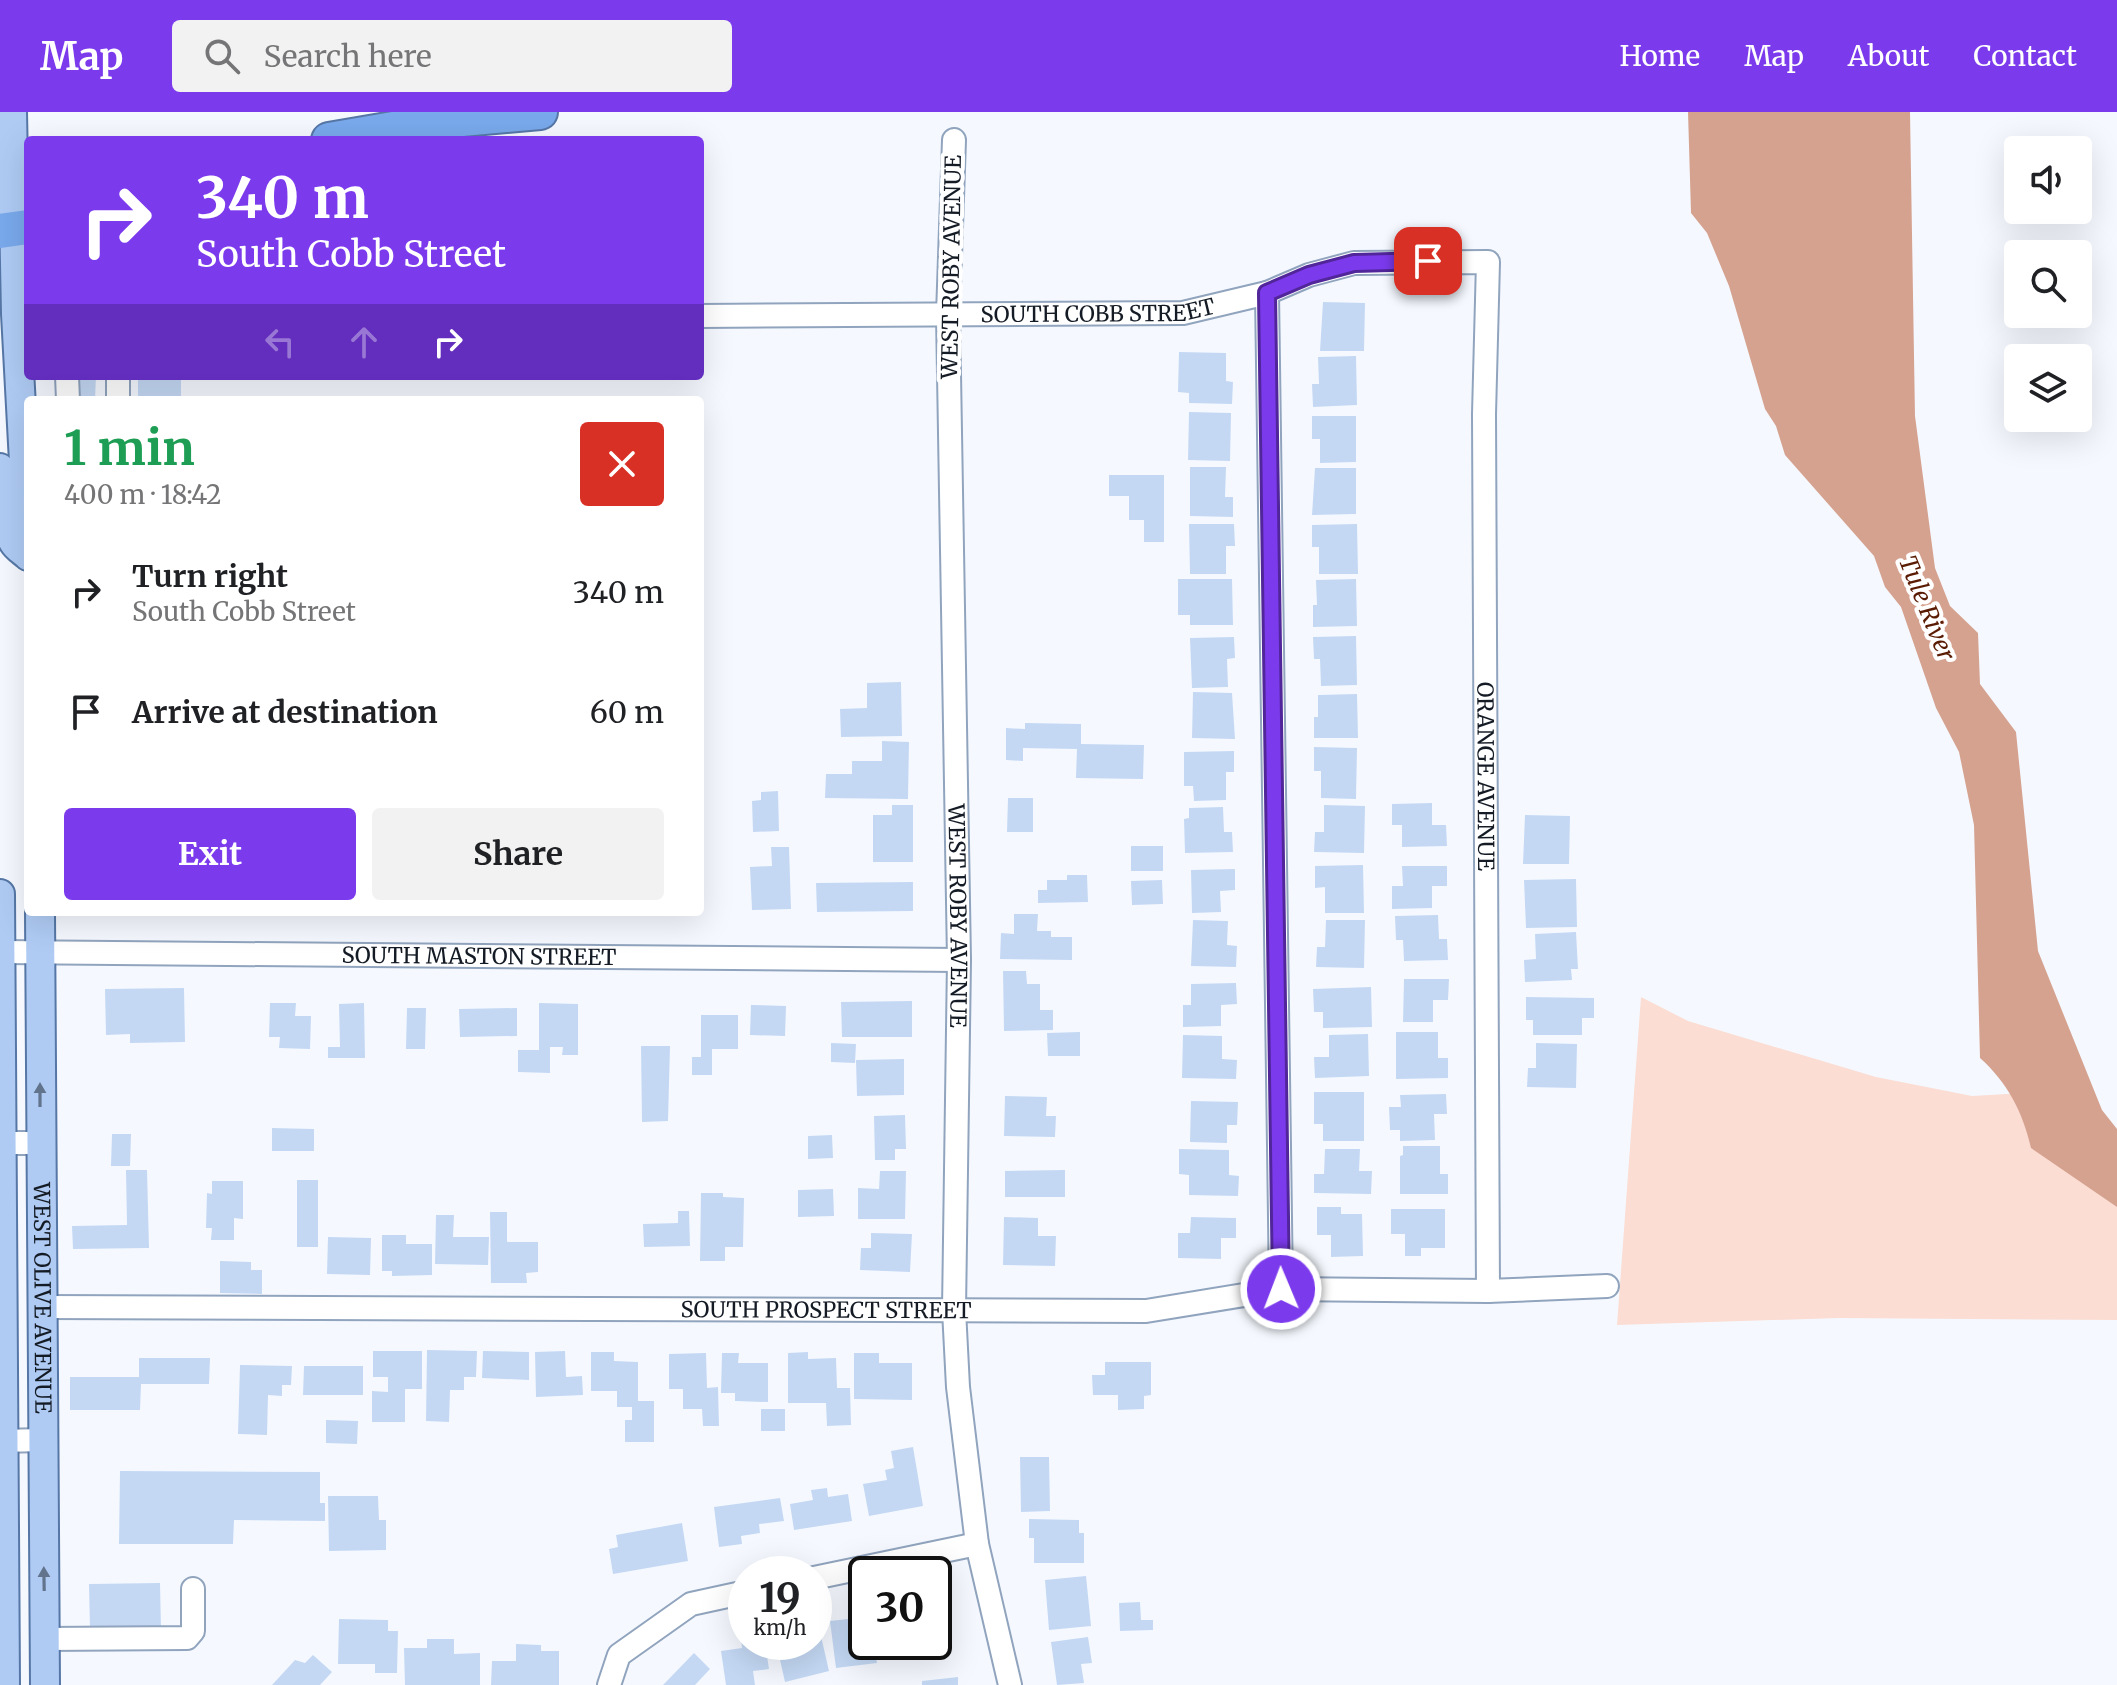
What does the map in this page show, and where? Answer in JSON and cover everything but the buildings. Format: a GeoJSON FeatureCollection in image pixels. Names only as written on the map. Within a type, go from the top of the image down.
{"type":"FeatureCollection","features":[{"type":"Feature","properties":{"kind":"highway"},"geometry":{"type":"LineString","coordinates":[[352,136],[440,121],[540,112]]}},
{"type":"Feature","properties":{"kind":"main road"},"geometry":{"type":"LineString","coordinates":[[12,112],[14,229],[22,314],[24,396]]}},
{"type":"Feature","properties":{"kind":"main road"},"geometry":{"type":"LineString","coordinates":[[0,468],[10,533],[14,543],[24,552]]}},
{"type":"Feature","properties":{"kind":"main road","name":"WEST OLIVE AVENUE"},"geometry":{"type":"LineString","coordinates":[[0,894],[2,1643],[5,1685]]}},
{"type":"Feature","properties":{"kind":"main road","name":"WEST OLIVE AVENUE"},"geometry":{"type":"LineString","coordinates":[[40,916],[45,1685]]}},
{"type":"Feature","properties":{"kind":"street","name":"WEST ROBY AVENUE"},"geometry":{"type":"LineString","coordinates":[[954,140],[948,315],[959,960],[954,1310],[958,1387],[977,1544],[1010,1685]]}},
{"type":"Feature","properties":{"kind":"street","name":"SOUTH COBB STREET"},"geometry":{"type":"LineString","coordinates":[[704,316],[1183,313],[1267,293],[1309,275],[1354,263],[1488,262]]}},
{"type":"Feature","properties":{"kind":"street","name":"ORANGE AVENUE"},"geometry":{"type":"LineString","coordinates":[[1488,262],[1484,478],[1488,1291]]}},
{"type":"Feature","properties":{"kind":"street"},"geometry":{"type":"LineString","coordinates":[[1267,293],[1281,1289]]}},
{"type":"Feature","properties":{"kind":"street","name":"SOUTH MASTON STREET"},"geometry":{"type":"LineString","coordinates":[[1,952],[959,960]]}},
{"type":"Feature","properties":{"kind":"street"},"geometry":{"type":"LineString","coordinates":[[1,1143],[40,1143]]}},
{"type":"Feature","properties":{"kind":"street","name":"SOUTH PROSPECT STREET"},"geometry":{"type":"LineString","coordinates":[[42,1307],[1146,1311],[1281,1289],[1488,1291],[1607,1286]]}},
{"type":"Feature","properties":{"kind":"street"},"geometry":{"type":"LineString","coordinates":[[1,1441],[43,1440]]}},
{"type":"Feature","properties":{"kind":"street"},"geometry":{"type":"LineString","coordinates":[[832,1574],[977,1544]]}},
{"type":"Feature","properties":{"kind":"street"},"geometry":{"type":"LineString","coordinates":[[45,1639],[187,1638],[193,1631],[193,1589]]}},
{"type":"Feature","properties":{"kind":"street"},"geometry":{"type":"LineString","coordinates":[[609,1685],[619,1655],[691,1604],[728,1596]]}},
{"type":"Feature","properties":{"kind":"shaded area"},"geometry":{"type":"Polygon","coordinates":[[[1641,997],[1688,1021],[1876,1077],[1972,1096],[2024,1093],[2117,1190],[2117,1320],[1839,1318],[1617,1325],[1641,997]]]}},
{"type":"Feature","properties":{"kind":"water","name":"Tule River"},"geometry":{"type":"Polygon","coordinates":[[[1688,112],[1910,112],[1915,416],[1935,568],[1950,606],[1978,633],[1980,684],[2016,732],[2038,951],[2102,1110],[2117,1129],[2117,1207],[2031,1148],[2013,1098],[1980,1058],[1974,825],[1959,752],[1936,708],[1901,607],[1885,587],[1874,556],[1785,455],[1776,426],[1765,409],[1729,286],[1707,233],[1691,213],[1688,112]]]}},
{"type":"Feature","properties":{"kind":"route"},"geometry":{"type":"LineString","coordinates":[[1281,1289],[1267,293],[1309,275],[1354,263],[1428,261]]}}]}
